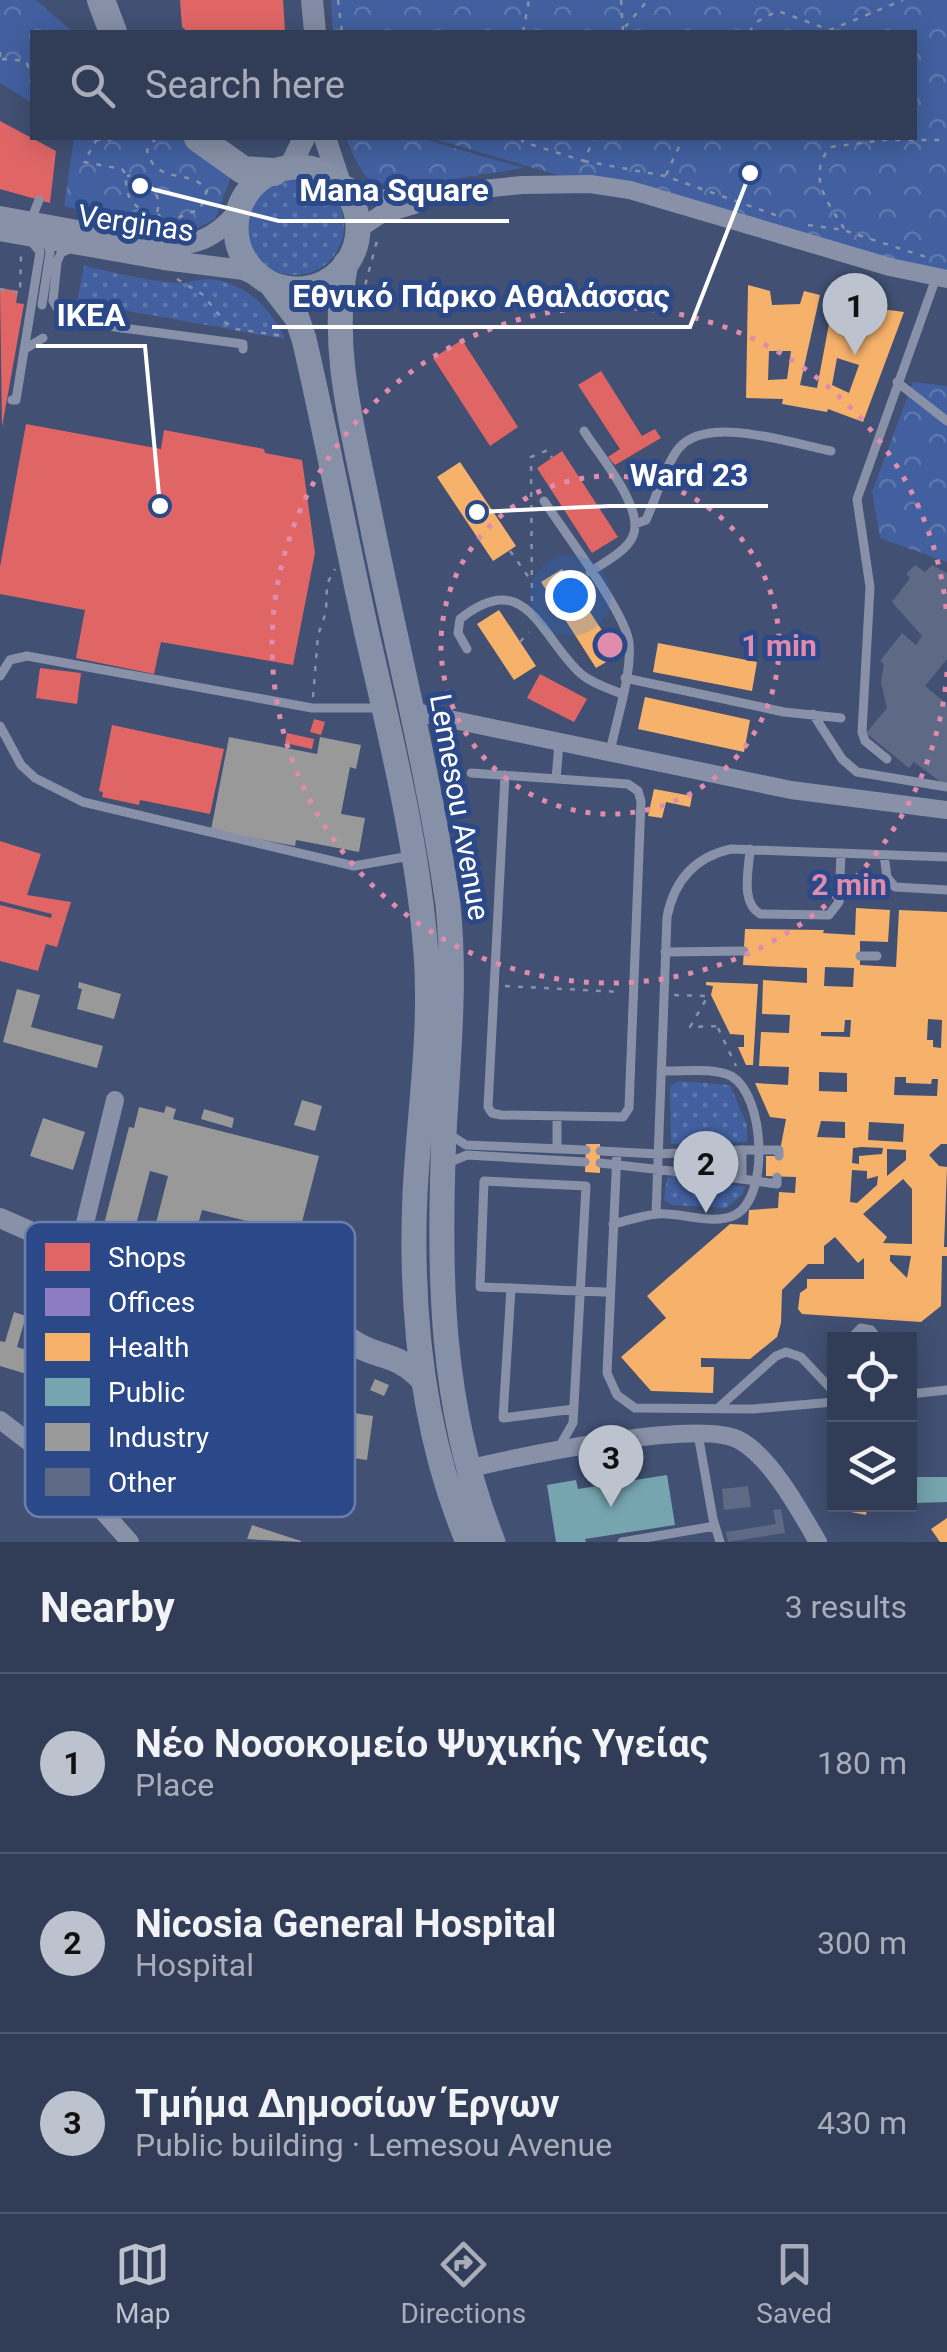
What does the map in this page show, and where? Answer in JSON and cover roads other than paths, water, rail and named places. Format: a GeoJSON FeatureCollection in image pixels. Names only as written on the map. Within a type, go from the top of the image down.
{"type":"FeatureCollection","features":[{"type":"Feature","properties":{"kind":"highway"},"geometry":{"type":"LineString","coordinates":[[101,0],[112,30]]}},
{"type":"Feature","properties":{"kind":"highway"},"geometry":{"type":"LineString","coordinates":[[201,140],[243,170],[282,170]]}},
{"type":"Feature","properties":{"kind":"main road"},"geometry":{"type":"LineString","coordinates":[[300,0],[302,30]]}},
{"type":"Feature","properties":{"kind":"main road"},"geometry":{"type":"LineString","coordinates":[[312,0],[315,30]]}},
{"type":"Feature","properties":{"kind":"main road"},"geometry":{"type":"LineString","coordinates":[[282,170],[303,140]]}},
{"type":"Feature","properties":{"kind":"main road"},"geometry":{"type":"LineString","coordinates":[[325,140],[340,183],[371,229],[346,264],[331,278],[312,287],[291,289],[266,281],[248,267],[234,234],[242,198],[257,182],[282,170],[308,168],[326,173],[340,183]]}},
{"type":"Feature","properties":{"kind":"main road","name":"Lemesou Avenue"},"geometry":{"type":"LineString","coordinates":[[346,264],[338,312],[341,355],[398,709],[426,956],[427,1010],[415,1194],[423,1380],[441,1469],[468,1542]]}},
{"type":"Feature","properties":{"kind":"main road","name":"Lemesou Avenue"},"geometry":{"type":"LineString","coordinates":[[266,281],[296,318],[304,339],[398,709],[430,808],[442,860],[453,957],[444,1132],[443,1304],[447,1368],[467,1469],[493,1542]]}},
{"type":"Feature","properties":{"kind":"main road"},"geometry":{"type":"LineString","coordinates":[[355,1341],[394,1337],[418,1312]]}},
{"type":"Feature","properties":{"kind":"main road"},"geometry":{"type":"LineString","coordinates":[[355,1343],[398,1358],[423,1380]]}},
{"type":"Feature","properties":{"kind":"street"},"geometry":{"type":"LineString","coordinates":[[340,183],[377,199],[522,185],[590,184],[630,190],[942,273]]}},
{"type":"Feature","properties":{"kind":"street"},"geometry":{"type":"LineString","coordinates":[[371,229],[380,215],[453,194]]}},
{"type":"Feature","properties":{"kind":"street","name":"Verginas"},"geometry":{"type":"LineString","coordinates":[[0,216],[18,234],[244,270],[266,281]]}},
{"type":"Feature","properties":{"kind":"street","name":"Verginas"},"geometry":{"type":"LineString","coordinates":[[18,234],[194,245],[218,234],[236,216]]}},
{"type":"Feature","properties":{"kind":"street"},"geometry":{"type":"LineString","coordinates":[[398,709],[791,790],[947,810]]}},
{"type":"Feature","properties":{"kind":"street"},"geometry":{"type":"LineString","coordinates":[[85,1222],[115,1100]]}},
{"type":"Feature","properties":{"kind":"street"},"geometry":{"type":"LineString","coordinates":[[0,1218],[25,1229]]}},
{"type":"Feature","properties":{"kind":"street"},"geometry":{"type":"LineString","coordinates":[[0,1420],[25,1439]]}},
{"type":"Feature","properties":{"kind":"street"},"geometry":{"type":"LineString","coordinates":[[467,1469],[556,1451],[698,1432],[720,1433],[754,1450],[818,1542]]}},
{"type":"Feature","properties":{"kind":"street"},"geometry":{"type":"LineString","coordinates":[[107,1517],[130,1542]]}},
{"type":"Feature","properties":{"kind":"lane"},"geometry":{"type":"LineString","coordinates":[[12,400],[16,400],[40,252],[18,234],[38,200]]}},
{"type":"Feature","properties":{"kind":"lane"},"geometry":{"type":"LineString","coordinates":[[42,305],[50,252],[47,240]]}},
{"type":"Feature","properties":{"kind":"lane"},"geometry":{"type":"LineString","coordinates":[[76,245],[61,254],[57,262],[53,302],[58,312],[78,322],[134,335]]}},
{"type":"Feature","properties":{"kind":"lane"},"geometry":{"type":"LineString","coordinates":[[887,759],[866,741],[862,732],[870,588],[856,499],[942,273]]}},
{"type":"Feature","properties":{"kind":"lane"},"geometry":{"type":"LineString","coordinates":[[78,322],[243,344],[243,349]]}},
{"type":"Feature","properties":{"kind":"lane"},"geometry":{"type":"LineString","coordinates":[[26,346],[43,338]]}},
{"type":"Feature","properties":{"kind":"lane"},"geometry":{"type":"LineString","coordinates":[[898,382],[947,420]]}},
{"type":"Feature","properties":{"kind":"lane"},"geometry":{"type":"LineString","coordinates":[[584,431],[628,499],[634,524],[628,544],[590,572]]}},
{"type":"Feature","properties":{"kind":"lane"},"geometry":{"type":"LineString","coordinates":[[634,524],[646,520],[678,449],[708,432],[728,431],[831,451]]}},
{"type":"Feature","properties":{"kind":"lane"},"geometry":{"type":"LineString","coordinates":[[544,502],[629,638],[610,753]]}},
{"type":"Feature","properties":{"kind":"lane"},"geometry":{"type":"LineString","coordinates":[[468,649],[458,633],[458,623],[486,602],[507,600],[532,612],[583,676],[622,694]]}},
{"type":"Feature","properties":{"kind":"lane"},"geometry":{"type":"LineString","coordinates":[[0,676],[10,660],[27,656],[312,708],[398,709]]}},
{"type":"Feature","properties":{"kind":"lane"},"geometry":{"type":"LineString","coordinates":[[625,678],[784,712],[841,718]]}},
{"type":"Feature","properties":{"kind":"lane"},"geometry":{"type":"LineString","coordinates":[[813,714],[842,759],[857,772],[947,787]]}},
{"type":"Feature","properties":{"kind":"lane"},"geometry":{"type":"LineString","coordinates":[[0,726],[21,765],[35,778],[83,802],[354,866],[414,855]]}},
{"type":"Feature","properties":{"kind":"lane"},"geometry":{"type":"LineString","coordinates":[[556,779],[559,743]]}},
{"type":"Feature","properties":{"kind":"lane"},"geometry":{"type":"LineString","coordinates":[[471,773],[505,775],[628,784],[636,788],[641,801],[628,1112],[623,1117],[500,1115],[488,1107],[505,775]]}},
{"type":"Feature","properties":{"kind":"lane"},"geometry":{"type":"LineString","coordinates":[[750,849],[749,901],[760,914],[828,915],[840,897],[841,853]]}},
{"type":"Feature","properties":{"kind":"lane"},"geometry":{"type":"LineString","coordinates":[[656,1214],[667,916],[678,883],[702,860],[718,852],[750,849],[947,858]]}},
{"type":"Feature","properties":{"kind":"lane"},"geometry":{"type":"LineString","coordinates":[[884,855],[888,877],[895,887],[947,890]]}},
{"type":"Feature","properties":{"kind":"lane"},"geometry":{"type":"LineString","coordinates":[[665,952],[744,952]]}},
{"type":"Feature","properties":{"kind":"lane"},"geometry":{"type":"LineString","coordinates":[[860,956],[877,956]]}},
{"type":"Feature","properties":{"kind":"lane"},"geometry":{"type":"LineString","coordinates":[[613,1224],[656,1214],[734,1216],[750,1202],[756,1189],[757,1121],[738,1082],[724,1074],[662,1071]]}},
{"type":"Feature","properties":{"kind":"lane"},"geometry":{"type":"LineString","coordinates":[[556,1148],[557,1117]]}},
{"type":"Feature","properties":{"kind":"lane"},"geometry":{"type":"LineString","coordinates":[[444,1132],[466,1146],[586,1150]]}},
{"type":"Feature","properties":{"kind":"lane"},"geometry":{"type":"LineString","coordinates":[[444,1164],[467,1155],[580,1162],[556,1148]]}},
{"type":"Feature","properties":{"kind":"lane"},"geometry":{"type":"LineString","coordinates":[[742,1150],[742,1179]]}},
{"type":"Feature","properties":{"kind":"lane"},"geometry":{"type":"LineString","coordinates":[[600,1151],[658,1154],[779,1150],[779,1156]]}},
{"type":"Feature","properties":{"kind":"lane"},"geometry":{"type":"LineString","coordinates":[[617,1152],[607,1373],[617,1395],[635,1408],[717,1410],[827,1402]]}},
{"type":"Feature","properties":{"kind":"lane"},"geometry":{"type":"LineString","coordinates":[[600,1163],[777,1184],[777,1176]]}},
{"type":"Feature","properties":{"kind":"lane"},"geometry":{"type":"LineString","coordinates":[[556,1451],[571,1428],[574,1410],[581,1292],[586,1186],[484,1181],[480,1287],[581,1292],[610,1292]]}},
{"type":"Feature","properties":{"kind":"lane"},"geometry":{"type":"LineString","coordinates":[[511,1288],[504,1418],[574,1410]]}},
{"type":"Feature","properties":{"kind":"lane"},"geometry":{"type":"LineString","coordinates":[[717,1410],[776,1356],[786,1352],[801,1358],[827,1385]]}},
{"type":"Feature","properties":{"kind":"lane"},"geometry":{"type":"LineString","coordinates":[[917,1393],[947,1390]]}},
{"type":"Feature","properties":{"kind":"lane"},"geometry":{"type":"LineString","coordinates":[[698,1432],[720,1542]]}},
{"type":"Feature","properties":{"kind":"lane"},"geometry":{"type":"LineString","coordinates":[[622,1542],[715,1526]]}},
{"type":"Feature","properties":{"kind":"place","name":"Εθνικό Πάρκο Αθαλάσσας"},"geometry":{"type":"Point","coordinates":[750,173]}},
{"type":"Feature","properties":{"kind":"place","name":"Mana Square"},"geometry":{"type":"Point","coordinates":[140,186]}},
{"type":"Feature","properties":{"kind":"place","name":"Νέο Νοσοκομείο Ψυχικής Υγείας"},"geometry":{"type":"Point","coordinates":[855,355]}},
{"type":"Feature","properties":{"kind":"place","name":"IKEA"},"geometry":{"type":"Point","coordinates":[160,506]}},
{"type":"Feature","properties":{"kind":"place","name":"Ward 23"},"geometry":{"type":"Point","coordinates":[477,512]}},
{"type":"Feature","properties":{"kind":"place","name":"Nicosia General Hospital"},"geometry":{"type":"Point","coordinates":[706,1213]}},
{"type":"Feature","properties":{"kind":"place","name":"Τμήμα Δημοσίων Έργων"},"geometry":{"type":"Point","coordinates":[611,1507]}}]}
